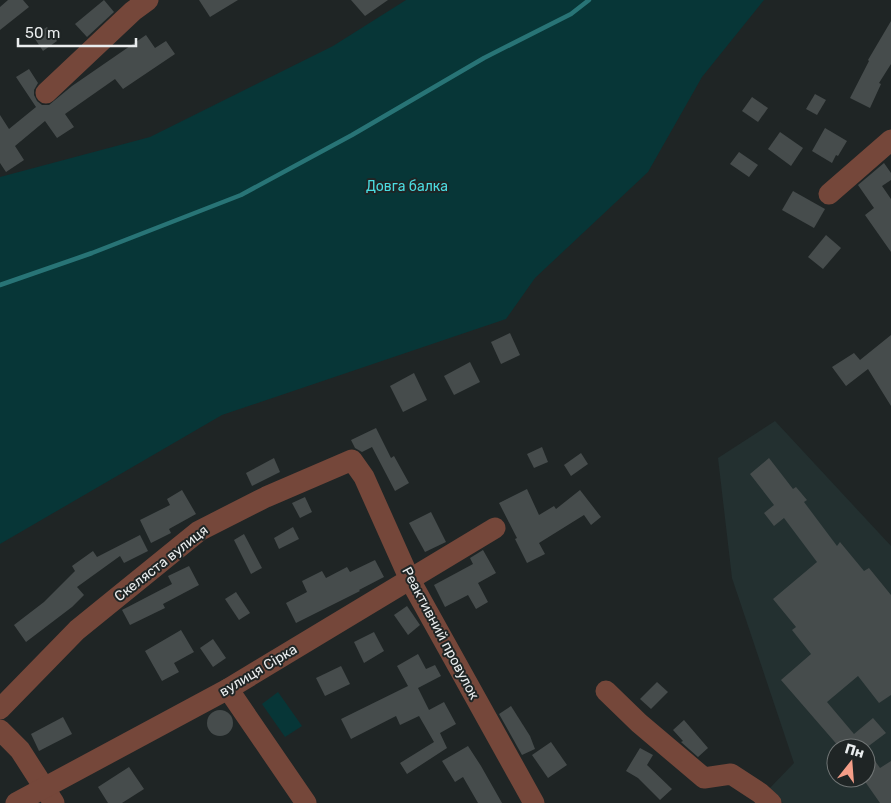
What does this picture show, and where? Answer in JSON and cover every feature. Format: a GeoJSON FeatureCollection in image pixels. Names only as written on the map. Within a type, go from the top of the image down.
{"type":"FeatureCollection","features":[{"type":"Feature","properties":{"kind":"street"},"geometry":{"type":"LineString","coordinates":[[46,93],[133,11],[148,0]]}},
{"type":"Feature","properties":{"kind":"street"},"geometry":{"type":"LineString","coordinates":[[828,194],[891,140]]}},
{"type":"Feature","properties":{"kind":"street","name":"Реактивний провулок"},"geometry":{"type":"LineString","coordinates":[[352,460],[364,477],[410,580],[534,803]]}},
{"type":"Feature","properties":{"kind":"street","name":"Скеляста вулиця"},"geometry":{"type":"LineString","coordinates":[[0,710],[78,630],[199,530],[266,497],[352,460]]}},
{"type":"Feature","properties":{"kind":"street","name":"вулиця Сірка"},"geometry":{"type":"LineString","coordinates":[[16,803],[49,796],[495,528]]}},
{"type":"Feature","properties":{"kind":"street"},"geometry":{"type":"LineString","coordinates":[[228,689],[306,803]]}},
{"type":"Feature","properties":{"kind":"street"},"geometry":{"type":"LineString","coordinates":[[606,691],[638,723],[704,778],[730,774],[760,793],[771,803]]}},
{"type":"Feature","properties":{"kind":"street"},"geometry":{"type":"LineString","coordinates":[[0,730],[20,750],[49,796]]}},
{"type":"Feature","properties":{"kind":"shaded area"},"geometry":{"type":"Polygon","coordinates":[[[775,421],[891,546],[891,803],[783,803],[768,790],[794,763],[732,578],[718,458],[775,421]]]}},
{"type":"Feature","properties":{"kind":"green space","name":"Довга балка"},"geometry":{"type":"Polygon","coordinates":[[[406,0],[764,0],[702,77],[648,172],[535,278],[506,319],[222,415],[0,544],[0,177],[150,137],[333,46],[406,0]]]}},
{"type":"Feature","properties":{"kind":"green space"},"geometry":{"type":"Polygon","coordinates":[[[278,692],[302,726],[285,737],[262,704],[278,692]]]}},
{"type":"Feature","properties":{"kind":"building"},"geometry":{"type":"Polygon","coordinates":[[[8,0],[23,0],[29,7],[0,30],[0,7],[8,0]]]}},
{"type":"Feature","properties":{"kind":"building"},"geometry":{"type":"Polygon","coordinates":[[[104,0],[114,12],[87,37],[75,24],[104,0]]]}},
{"type":"Feature","properties":{"kind":"building"},"geometry":{"type":"Polygon","coordinates":[[[199,0],[238,0],[210,17],[199,0]]]}},
{"type":"Feature","properties":{"kind":"building"},"geometry":{"type":"Polygon","coordinates":[[[351,0],[388,0],[365,16],[351,0]]]}},
{"type":"Feature","properties":{"kind":"building"},"geometry":{"type":"Polygon","coordinates":[[[891,21],[891,64],[879,83],[881,84],[870,108],[850,98],[868,60],[891,21]]]}},
{"type":"Feature","properties":{"kind":"building"},"geometry":{"type":"Polygon","coordinates":[[[47,27],[57,41],[43,51],[33,36],[47,27]]]}},
{"type":"Feature","properties":{"kind":"building"},"geometry":{"type":"Polygon","coordinates":[[[146,35],[155,48],[166,41],[175,54],[123,89],[115,79],[65,114],[74,127],[57,138],[45,121],[15,146],[24,160],[6,172],[0,163],[0,115],[9,129],[36,107],[16,77],[29,69],[38,83],[34,90],[37,101],[42,105],[49,105],[72,86],[146,35]]]}},
{"type":"Feature","properties":{"kind":"building"},"geometry":{"type":"Polygon","coordinates":[[[815,94],[826,100],[817,115],[806,109],[815,94]]]}},
{"type":"Feature","properties":{"kind":"building"},"geometry":{"type":"Polygon","coordinates":[[[752,97],[768,108],[758,122],[742,111],[752,97]]]}},
{"type":"Feature","properties":{"kind":"building"},"geometry":{"type":"Polygon","coordinates":[[[825,128],[847,141],[832,163],[812,151],[825,128]]]}},
{"type":"Feature","properties":{"kind":"building"},"geometry":{"type":"Polygon","coordinates":[[[780,132],[803,148],[791,166],[768,149],[780,132]]]}},
{"type":"Feature","properties":{"kind":"building"},"geometry":{"type":"Polygon","coordinates":[[[739,152],[758,165],[749,177],[730,164],[739,152]]]}},
{"type":"Feature","properties":{"kind":"building"},"geometry":{"type":"Polygon","coordinates":[[[884,163],[891,173],[891,180],[882,186],[891,199],[891,252],[865,215],[874,208],[858,185],[884,163]]]}},
{"type":"Feature","properties":{"kind":"building"},"geometry":{"type":"Polygon","coordinates":[[[793,191],[825,209],[814,228],[782,210],[793,191]]]}},
{"type":"Feature","properties":{"kind":"building"},"geometry":{"type":"Polygon","coordinates":[[[826,235],[841,248],[823,269],[808,257],[826,235]]]}},
{"type":"Feature","properties":{"kind":"building"},"geometry":{"type":"Polygon","coordinates":[[[510,333],[520,355],[501,364],[491,342],[510,333]]]}},
{"type":"Feature","properties":{"kind":"building"},"geometry":{"type":"Polygon","coordinates":[[[891,335],[891,406],[868,369],[846,386],[832,367],[854,353],[860,360],[891,335]]]}},
{"type":"Feature","properties":{"kind":"building"},"geometry":{"type":"Polygon","coordinates":[[[470,362],[480,382],[454,395],[444,376],[470,362]]]}},
{"type":"Feature","properties":{"kind":"building"},"geometry":{"type":"Polygon","coordinates":[[[414,373],[427,400],[403,412],[390,386],[414,373]]]}},
{"type":"Feature","properties":{"kind":"building"},"geometry":{"type":"Polygon","coordinates":[[[376,428],[391,458],[394,456],[409,483],[395,491],[372,447],[362,452],[355,448],[351,440],[376,428]]]}},
{"type":"Feature","properties":{"kind":"building"},"geometry":{"type":"Polygon","coordinates":[[[542,447],[548,462],[534,468],[527,454],[542,447]]]}},
{"type":"Feature","properties":{"kind":"building"},"geometry":{"type":"Polygon","coordinates":[[[581,453],[588,464],[571,476],[564,465],[581,453]]]}},
{"type":"Feature","properties":{"kind":"building"},"geometry":{"type":"Polygon","coordinates":[[[274,458],[280,472],[252,486],[246,473],[274,458]]]}},
{"type":"Feature","properties":{"kind":"building"},"geometry":{"type":"Polygon","coordinates":[[[769,458],[793,489],[796,487],[807,500],[804,502],[837,546],[840,542],[864,571],[869,568],[891,595],[891,695],[879,703],[858,676],[827,702],[854,734],[873,718],[886,733],[876,740],[876,738],[831,738],[781,680],[811,654],[792,630],[796,627],[773,599],[817,562],[784,518],[774,526],[764,513],[774,505],[750,474],[769,458]]]}},
{"type":"Feature","properties":{"kind":"building"},"geometry":{"type":"Polygon","coordinates":[[[527,489],[539,515],[554,506],[556,509],[580,490],[601,517],[591,525],[584,515],[539,543],[545,554],[527,563],[515,539],[517,538],[499,503],[527,489]]]}},
{"type":"Feature","properties":{"kind":"building"},"geometry":{"type":"Polygon","coordinates":[[[182,490],[196,514],[169,529],[171,533],[151,543],[140,520],[170,505],[167,499],[182,490]]]}},
{"type":"Feature","properties":{"kind":"building"},"geometry":{"type":"Polygon","coordinates":[[[305,497],[312,512],[300,518],[292,503],[305,497]]]}},
{"type":"Feature","properties":{"kind":"building"},"geometry":{"type":"Polygon","coordinates":[[[431,512],[446,542],[425,552],[409,523],[431,512]]]}},
{"type":"Feature","properties":{"kind":"building"},"geometry":{"type":"Polygon","coordinates":[[[293,527],[299,539],[279,549],[274,538],[293,527]]]}},
{"type":"Feature","properties":{"kind":"building"},"geometry":{"type":"Polygon","coordinates":[[[244,534],[262,568],[251,574],[234,540],[244,534]]]}},
{"type":"Feature","properties":{"kind":"building"},"geometry":{"type":"Polygon","coordinates":[[[140,535],[148,551],[124,563],[120,556],[77,587],[84,595],[72,607],[26,642],[14,625],[44,602],[75,571],[72,566],[93,551],[97,557],[140,535]]]}},
{"type":"Feature","properties":{"kind":"building"},"geometry":{"type":"Polygon","coordinates":[[[483,550],[496,573],[478,583],[488,602],[476,609],[468,595],[445,607],[434,585],[473,564],[470,558],[483,550]]]}},
{"type":"Feature","properties":{"kind":"building"},"geometry":{"type":"Polygon","coordinates":[[[375,560],[384,577],[296,623],[286,603],[307,592],[302,581],[322,571],[326,578],[347,567],[350,572],[375,560]]]}},
{"type":"Feature","properties":{"kind":"building"},"geometry":{"type":"Polygon","coordinates":[[[189,566],[199,585],[163,604],[165,608],[130,625],[122,610],[172,584],[168,576],[189,566]]]}},
{"type":"Feature","properties":{"kind":"building"},"geometry":{"type":"Polygon","coordinates":[[[236,592],[250,613],[239,620],[225,599],[236,592]]]}},
{"type":"Feature","properties":{"kind":"building"},"geometry":{"type":"Polygon","coordinates":[[[407,606],[420,625],[408,635],[394,615],[407,606]]]}},
{"type":"Feature","properties":{"kind":"building"},"geometry":{"type":"Polygon","coordinates":[[[181,630],[194,652],[174,663],[179,672],[162,681],[145,651],[181,630]]]}},
{"type":"Feature","properties":{"kind":"building"},"geometry":{"type":"Polygon","coordinates":[[[374,632],[384,651],[364,663],[354,642],[374,632]]]}},
{"type":"Feature","properties":{"kind":"building"},"geometry":{"type":"Polygon","coordinates":[[[213,639],[226,658],[213,667],[200,648],[213,639]]]}},
{"type":"Feature","properties":{"kind":"building"},"geometry":{"type":"Polygon","coordinates":[[[418,654],[426,669],[435,665],[441,676],[418,688],[429,710],[444,702],[456,724],[440,733],[447,748],[407,774],[400,763],[434,742],[419,716],[400,725],[396,716],[351,739],[341,719],[408,686],[397,666],[418,654]]]}},
{"type":"Feature","properties":{"kind":"building"},"geometry":{"type":"Polygon","coordinates":[[[341,666],[350,684],[325,696],[316,678],[341,666]]]}},
{"type":"Feature","properties":{"kind":"building"},"geometry":{"type":"Polygon","coordinates":[[[657,682],[668,692],[651,709],[640,699],[657,682]]]}},
{"type":"Feature","properties":{"kind":"building"},"geometry":{"type":"Polygon","coordinates":[[[511,706],[530,736],[535,749],[522,755],[499,714],[511,706]]]}},
{"type":"Feature","properties":{"kind":"building"},"geometry":{"type":"Polygon","coordinates":[[[220,710],[229,714],[233,723],[229,732],[220,736],[211,732],[207,723],[211,714],[220,710]]]}},
{"type":"Feature","properties":{"kind":"building"},"geometry":{"type":"Polygon","coordinates":[[[63,717],[72,734],[39,751],[31,734],[63,717]]]}},
{"type":"Feature","properties":{"kind":"building"},"geometry":{"type":"Polygon","coordinates":[[[684,720],[708,748],[698,757],[681,742],[683,741],[673,730],[684,720]]]}},
{"type":"Feature","properties":{"kind":"building"},"geometry":{"type":"Polygon","coordinates":[[[551,742],[567,765],[548,778],[532,755],[551,742]]]}},
{"type":"Feature","properties":{"kind":"building"},"geometry":{"type":"Polygon","coordinates":[[[468,746],[502,803],[478,803],[463,777],[455,782],[442,761],[468,746]]]}},
{"type":"Feature","properties":{"kind":"building"},"geometry":{"type":"Polygon","coordinates":[[[640,748],[653,755],[647,765],[672,789],[660,800],[638,778],[626,771],[640,748]]]}},
{"type":"Feature","properties":{"kind":"building"},"geometry":{"type":"Polygon","coordinates":[[[891,761],[891,803],[880,803],[870,788],[876,788],[876,762],[880,768],[891,761]]]}},
{"type":"Feature","properties":{"kind":"building"},"geometry":{"type":"Polygon","coordinates":[[[129,767],[144,789],[122,803],[108,803],[98,787],[129,767]]]}},
{"type":"Feature","properties":{"kind":"waterway"},"geometry":{"type":"LineString","coordinates":[[0,285],[92,253],[241,195],[352,135],[484,58],[571,14],[589,0]]}}]}
